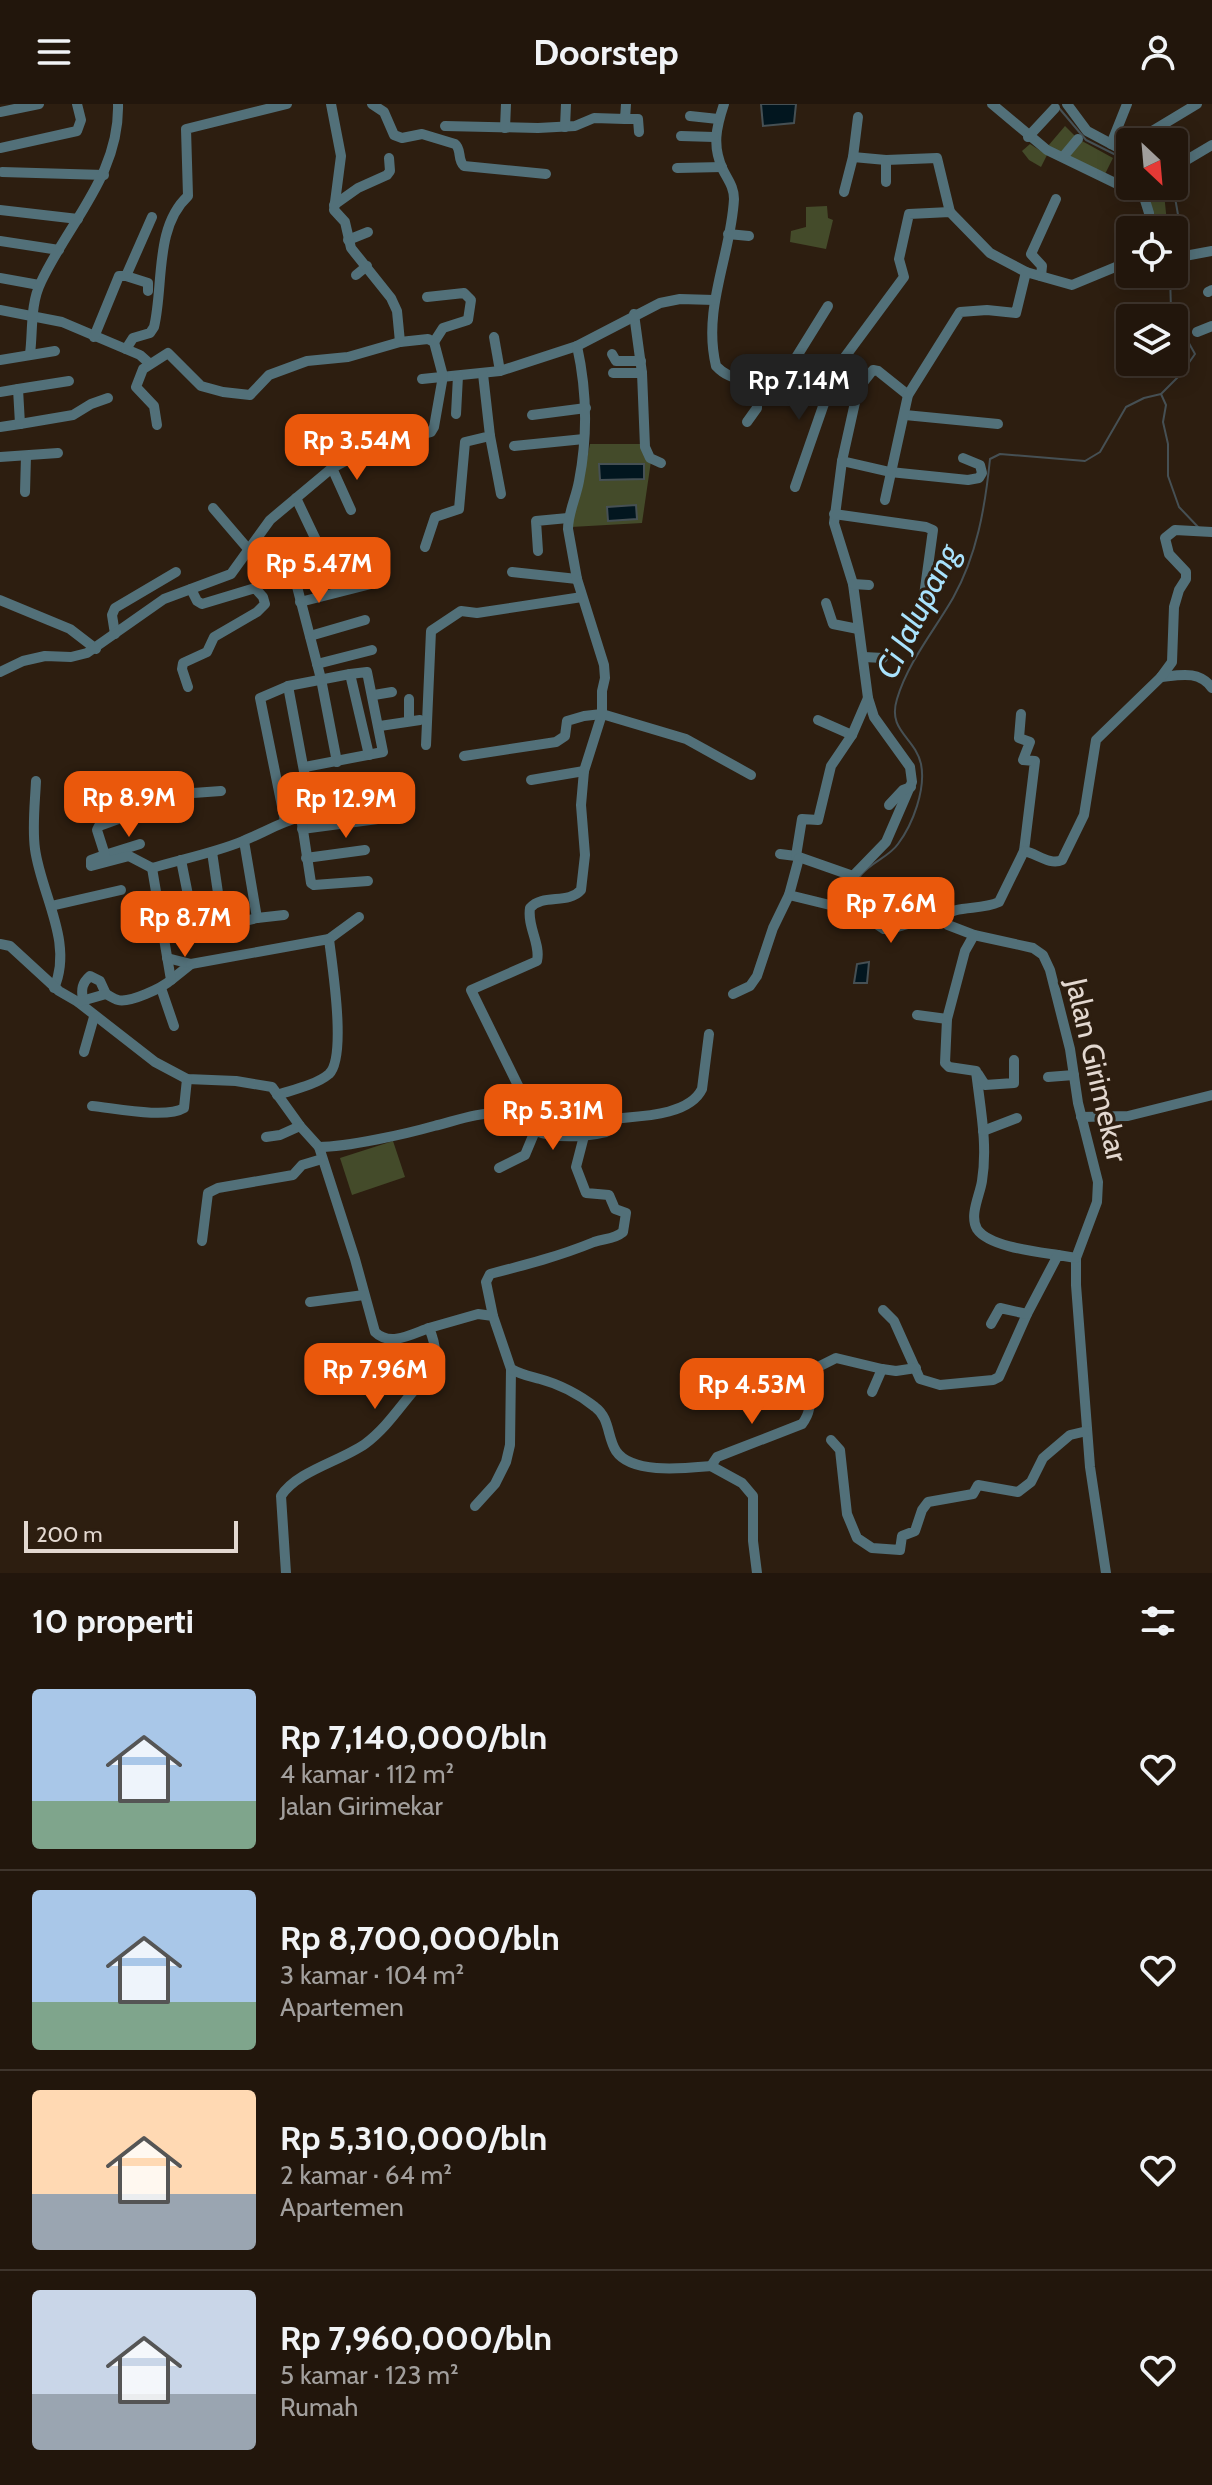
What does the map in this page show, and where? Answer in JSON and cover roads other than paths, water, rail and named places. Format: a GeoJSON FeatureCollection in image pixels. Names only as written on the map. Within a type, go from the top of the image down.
{"type":"FeatureCollection","features":[{"type":"Feature","properties":{"kind":"street"},"geometry":{"type":"LineString","coordinates":[[0,112],[39,104]]}},
{"type":"Feature","properties":{"kind":"street"},"geometry":{"type":"LineString","coordinates":[[0,148],[80,128],[77,104]]}},
{"type":"Feature","properties":{"kind":"street"},"geometry":{"type":"LineString","coordinates":[[30,354],[32,317],[39,285],[104,175],[118,131],[118,104]]}},
{"type":"Feature","properties":{"kind":"street"},"geometry":{"type":"LineString","coordinates":[[126,349],[133,338],[150,333],[154,327],[168,230],[180,203],[188,196],[186,129],[287,104]]}},
{"type":"Feature","properties":{"kind":"street"},"geometry":{"type":"LineString","coordinates":[[331,104],[341,156],[334,210],[345,222],[351,248],[395,304],[400,342]]}},
{"type":"Feature","properties":{"kind":"street"},"geometry":{"type":"LineString","coordinates":[[372,104],[384,112],[394,135],[402,138],[422,134],[455,144],[464,166],[546,174]]}},
{"type":"Feature","properties":{"kind":"street"},"geometry":{"type":"LineString","coordinates":[[505,128],[506,104]]}},
{"type":"Feature","properties":{"kind":"street"},"geometry":{"type":"LineString","coordinates":[[565,127],[566,104]]}},
{"type":"Feature","properties":{"kind":"street"},"geometry":{"type":"LineString","coordinates":[[625,119],[626,104]]}},
{"type":"Feature","properties":{"kind":"street"},"geometry":{"type":"LineString","coordinates":[[724,104],[714,137],[734,195],[714,300],[712,336],[720,370],[745,379],[757,378],[792,364],[822,363],[836,369],[854,382],[858,389]]}},
{"type":"Feature","properties":{"kind":"street"},"geometry":{"type":"LineString","coordinates":[[1067,104],[1077,109],[1087,131],[1116,143]]}},
{"type":"Feature","properties":{"kind":"street"},"geometry":{"type":"LineString","coordinates":[[1126,128],[1127,104]]}},
{"type":"Feature","properties":{"kind":"street"},"geometry":{"type":"LineString","coordinates":[[1157,128],[1197,104]]}},
{"type":"Feature","properties":{"kind":"street"},"geometry":{"type":"LineString","coordinates":[[999,106],[1028,137],[1144,197],[1149,216]]}},
{"type":"Feature","properties":{"kind":"street"},"geometry":{"type":"LineString","coordinates":[[1028,137],[1055,108]]}},
{"type":"Feature","properties":{"kind":"street"},"geometry":{"type":"LineString","coordinates":[[690,116],[718,119]]}},
{"type":"Feature","properties":{"kind":"street"},"geometry":{"type":"LineString","coordinates":[[844,192],[853,157],[858,117]]}},
{"type":"Feature","properties":{"kind":"street"},"geometry":{"type":"LineString","coordinates":[[445,126],[565,127],[594,118],[640,120],[639,132]]}},
{"type":"Feature","properties":{"kind":"street"},"geometry":{"type":"LineString","coordinates":[[681,136],[714,137]]}},
{"type":"Feature","properties":{"kind":"street"},"geometry":{"type":"LineString","coordinates":[[1063,157],[1078,139]]}},
{"type":"Feature","properties":{"kind":"street"},"geometry":{"type":"LineString","coordinates":[[1188,159],[1212,145]]}},
{"type":"Feature","properties":{"kind":"street"},"geometry":{"type":"LineString","coordinates":[[853,157],[886,160],[937,158],[950,212],[990,253],[1026,272],[1072,285],[1116,266]]}},
{"type":"Feature","properties":{"kind":"street"},"geometry":{"type":"LineString","coordinates":[[334,205],[354,190],[389,173],[389,158]]}},
{"type":"Feature","properties":{"kind":"street"},"geometry":{"type":"LineString","coordinates":[[886,160],[886,182]]}},
{"type":"Feature","properties":{"kind":"street"},"geometry":{"type":"LineString","coordinates":[[677,168],[722,167]]}},
{"type":"Feature","properties":{"kind":"street"},"geometry":{"type":"LineString","coordinates":[[2,172],[104,175]]}},
{"type":"Feature","properties":{"kind":"street"},"geometry":{"type":"LineString","coordinates":[[1041,276],[1042,266],[1031,254],[1056,199]]}},
{"type":"Feature","properties":{"kind":"street"},"geometry":{"type":"LineString","coordinates":[[0,210],[78,219]]}},
{"type":"Feature","properties":{"kind":"street"},"geometry":{"type":"LineString","coordinates":[[795,487],[836,369],[904,277],[899,259],[908,215],[950,212]]}},
{"type":"Feature","properties":{"kind":"street"},"geometry":{"type":"LineString","coordinates":[[126,276],[152,217]]}},
{"type":"Feature","properties":{"kind":"street"},"geometry":{"type":"LineString","coordinates":[[348,240],[368,232]]}},
{"type":"Feature","properties":{"kind":"street"},"geometry":{"type":"LineString","coordinates":[[728,234],[749,236]]}},
{"type":"Feature","properties":{"kind":"street"},"geometry":{"type":"LineString","coordinates":[[0,241],[59,250]]}},
{"type":"Feature","properties":{"kind":"street"},"geometry":{"type":"LineString","coordinates":[[1188,256],[1212,251]]}},
{"type":"Feature","properties":{"kind":"street"},"geometry":{"type":"LineString","coordinates":[[356,275],[367,266]]}},
{"type":"Feature","properties":{"kind":"street"},"geometry":{"type":"LineString","coordinates":[[885,500],[908,395],[961,311],[1016,313],[1026,272]]}},
{"type":"Feature","properties":{"kind":"street"},"geometry":{"type":"LineString","coordinates":[[94,337],[119,276],[148,283],[148,291]]}},
{"type":"Feature","properties":{"kind":"street"},"geometry":{"type":"LineString","coordinates":[[0,278],[39,285]]}},
{"type":"Feature","properties":{"kind":"street"},"geometry":{"type":"LineString","coordinates":[[0,672],[23,661],[45,656],[80,656],[96,649],[164,599],[217,582],[231,574],[270,520],[332,468],[372,448],[431,432],[443,376],[434,342],[443,328],[468,320],[471,300],[464,293],[427,297]]}},
{"type":"Feature","properties":{"kind":"street"},"geometry":{"type":"LineString","coordinates":[[422,379],[500,371],[577,346],[660,303],[680,299],[714,300]]}},
{"type":"Feature","properties":{"kind":"street"},"geometry":{"type":"LineString","coordinates":[[792,364],[828,306]]}},
{"type":"Feature","properties":{"kind":"street"},"geometry":{"type":"LineString","coordinates":[[0,310],[62,322],[140,355],[149,363]]}},
{"type":"Feature","properties":{"kind":"street"},"geometry":{"type":"LineString","coordinates":[[634,314],[642,373],[645,447],[650,458],[661,463]]}},
{"type":"Feature","properties":{"kind":"street"},"geometry":{"type":"LineString","coordinates":[[1197,332],[1212,326]]}},
{"type":"Feature","properties":{"kind":"street"},"geometry":{"type":"LineString","coordinates":[[494,337],[500,371]]}},
{"type":"Feature","properties":{"kind":"street"},"geometry":{"type":"LineString","coordinates":[[157,425],[154,406],[136,389],[140,373],[149,363],[170,354],[201,386],[250,395],[269,375],[307,361],[348,357],[400,342],[428,339],[434,342]]}},
{"type":"Feature","properties":{"kind":"street"},"geometry":{"type":"LineString","coordinates":[[499,1168],[525,1155],[535,1131],[534,1118],[471,990],[537,961],[539,956],[528,924],[530,908],[539,901],[572,897],[581,890],[585,855],[581,805],[584,771],[602,715],[604,665],[577,579],[568,518],[579,481],[586,408],[585,384],[577,346]]}},
{"type":"Feature","properties":{"kind":"street"},"geometry":{"type":"LineString","coordinates":[[0,360],[55,351]]}},
{"type":"Feature","properties":{"kind":"street"},"geometry":{"type":"LineString","coordinates":[[612,354],[616,361],[641,361]]}},
{"type":"Feature","properties":{"kind":"street"},"geometry":{"type":"LineString","coordinates":[[845,903],[846,888],[853,876],[886,842],[911,787],[910,767],[874,717],[868,698],[853,584],[835,530],[834,514],[858,389],[873,370],[908,395]]}},
{"type":"Feature","properties":{"kind":"street"},"geometry":{"type":"LineString","coordinates":[[613,373],[642,373]]}},
{"type":"Feature","properties":{"kind":"street"},"geometry":{"type":"LineString","coordinates":[[483,374],[501,494]]}},
{"type":"Feature","properties":{"kind":"street"},"geometry":{"type":"LineString","coordinates":[[456,414],[458,376]]}},
{"type":"Feature","properties":{"kind":"street"},"geometry":{"type":"LineString","coordinates":[[747,422],[757,408],[757,378]]}},
{"type":"Feature","properties":{"kind":"street"},"geometry":{"type":"LineString","coordinates":[[0,392],[69,381]]}},
{"type":"Feature","properties":{"kind":"street"},"geometry":{"type":"LineString","coordinates":[[18,389],[20,424]]}},
{"type":"Feature","properties":{"kind":"street"},"geometry":{"type":"LineString","coordinates":[[0,427],[73,415],[108,398]]}},
{"type":"Feature","properties":{"kind":"street"},"geometry":{"type":"LineString","coordinates":[[532,415],[586,408]]}},
{"type":"Feature","properties":{"kind":"street"},"geometry":{"type":"LineString","coordinates":[[905,415],[998,424]]}},
{"type":"Feature","properties":{"kind":"street"},"geometry":{"type":"LineString","coordinates":[[425,547],[435,517],[459,509],[465,442],[490,436]]}},
{"type":"Feature","properties":{"kind":"street"},"geometry":{"type":"LineString","coordinates":[[514,446],[584,439]]}},
{"type":"Feature","properties":{"kind":"street"},"geometry":{"type":"LineString","coordinates":[[0,457],[58,453]]}},
{"type":"Feature","properties":{"kind":"street"},"geometry":{"type":"LineString","coordinates":[[25,492],[26,456]]}},
{"type":"Feature","properties":{"kind":"street"},"geometry":{"type":"LineString","coordinates":[[842,461],[890,472],[968,480],[979,478],[982,473],[980,465],[963,458]]}},
{"type":"Feature","properties":{"kind":"street"},"geometry":{"type":"LineString","coordinates":[[332,468],[351,510]]}},
{"type":"Feature","properties":{"kind":"street"},"geometry":{"type":"LineString","coordinates":[[296,498],[326,561]]}},
{"type":"Feature","properties":{"kind":"street"},"geometry":{"type":"LineString","coordinates":[[213,508],[249,550]]}},
{"type":"Feature","properties":{"kind":"street"},"geometry":{"type":"LineString","coordinates":[[834,514],[933,530],[923,603]]}},
{"type":"Feature","properties":{"kind":"street"},"geometry":{"type":"LineString","coordinates":[[538,551],[536,521],[568,518]]}},
{"type":"Feature","properties":{"kind":"street"},"geometry":{"type":"LineString","coordinates":[[1024,851],[1051,862],[1062,860],[1084,815],[1096,740],[1161,677],[1172,662],[1174,607],[1186,572],[1169,554],[1165,538],[1175,530],[1212,532]]}},
{"type":"Feature","properties":{"kind":"street"},"geometry":{"type":"LineString","coordinates":[[337,762],[321,679],[294,575],[326,561],[360,558]]}},
{"type":"Feature","properties":{"kind":"street"},"geometry":{"type":"LineString","coordinates":[[115,634],[113,611],[176,572]]}},
{"type":"Feature","properties":{"kind":"street"},"geometry":{"type":"LineString","coordinates":[[512,572],[577,579]]}},
{"type":"Feature","properties":{"kind":"street"},"geometry":{"type":"LineString","coordinates":[[156,582],[164,599]]}},
{"type":"Feature","properties":{"kind":"street"},"geometry":{"type":"LineString","coordinates":[[300,602],[371,584]]}},
{"type":"Feature","properties":{"kind":"street"},"geometry":{"type":"LineString","coordinates":[[853,584],[869,585]]}},
{"type":"Feature","properties":{"kind":"street"},"geometry":{"type":"LineString","coordinates":[[188,687],[183,663],[207,652],[214,637],[265,604],[255,588],[202,604],[191,589]]}},
{"type":"Feature","properties":{"kind":"street"},"geometry":{"type":"LineString","coordinates":[[426,745],[431,631],[461,611],[477,613],[582,597]]}},
{"type":"Feature","properties":{"kind":"street"},"geometry":{"type":"LineString","coordinates":[[0,600],[70,629],[96,649]]}},
{"type":"Feature","properties":{"kind":"street"},"geometry":{"type":"LineString","coordinates":[[826,603],[833,624],[858,629]]}},
{"type":"Feature","properties":{"kind":"street"},"geometry":{"type":"LineString","coordinates":[[310,636],[365,620]]}},
{"type":"Feature","properties":{"kind":"street"},"geometry":{"type":"LineString","coordinates":[[317,664],[372,650]]}},
{"type":"Feature","properties":{"kind":"street"},"geometry":{"type":"LineString","coordinates":[[864,657],[883,658]]}},
{"type":"Feature","properties":{"kind":"street"},"geometry":{"type":"LineString","coordinates":[[285,821],[259,701],[263,696],[288,686],[367,672],[385,748],[380,753],[305,767]]}},
{"type":"Feature","properties":{"kind":"street"},"geometry":{"type":"LineString","coordinates":[[350,674],[369,755]]}},
{"type":"Feature","properties":{"kind":"street"},"geometry":{"type":"LineString","coordinates":[[1161,677],[1193,674],[1206,680],[1212,688]]}},
{"type":"Feature","properties":{"kind":"street"},"geometry":{"type":"LineString","coordinates":[[288,686],[309,798]]}},
{"type":"Feature","properties":{"kind":"street"},"geometry":{"type":"LineString","coordinates":[[374,695],[392,692]]}},
{"type":"Feature","properties":{"kind":"street"},"geometry":{"type":"LineString","coordinates":[[733,994],[750,986],[757,976],[773,928],[789,895],[802,819],[818,820],[831,766],[852,735],[868,698]]}},
{"type":"Feature","properties":{"kind":"street"},"geometry":{"type":"LineString","coordinates":[[380,726],[415,720],[409,699]]}},
{"type":"Feature","properties":{"kind":"street"},"geometry":{"type":"LineString","coordinates":[[789,895],[830,905],[845,903],[884,929],[939,918],[960,908],[985,907],[999,902],[1024,851],[1035,761],[1023,760],[1030,742],[1019,738],[1021,714]]}},
{"type":"Feature","properties":{"kind":"street"},"geometry":{"type":"LineString","coordinates":[[464,756],[556,742],[565,736],[567,721],[602,715],[686,739],[751,775]]}},
{"type":"Feature","properties":{"kind":"street"},"geometry":{"type":"LineString","coordinates":[[818,720],[852,735]]}},
{"type":"Feature","properties":{"kind":"street"},"geometry":{"type":"LineString","coordinates":[[531,780],[584,771]]}},
{"type":"Feature","properties":{"kind":"street"},"geometry":{"type":"LineString","coordinates":[[36,781],[35,847],[51,906],[61,967],[54,988]]}},
{"type":"Feature","properties":{"kind":"street"},"geometry":{"type":"LineString","coordinates":[[368,881],[314,885],[309,880],[300,804],[309,798],[384,785]]}},
{"type":"Feature","properties":{"kind":"street"},"geometry":{"type":"LineString","coordinates":[[889,805],[903,790],[911,787]]}},
{"type":"Feature","properties":{"kind":"street"},"geometry":{"type":"LineString","coordinates":[[105,855],[97,830],[102,824],[132,814],[133,799],[221,791]]}},
{"type":"Feature","properties":{"kind":"street"},"geometry":{"type":"LineString","coordinates":[[96,799],[102,824]]}},
{"type":"Feature","properties":{"kind":"street"},"geometry":{"type":"LineString","coordinates":[[140,844],[91,860],[91,866],[129,856],[152,868],[244,841],[285,821],[302,823],[385,818]]}},
{"type":"Feature","properties":{"kind":"street"},"geometry":{"type":"LineString","coordinates":[[244,841],[257,918]]}},
{"type":"Feature","properties":{"kind":"street"},"geometry":{"type":"LineString","coordinates":[[306,858],[365,850]]}},
{"type":"Feature","properties":{"kind":"street"},"geometry":{"type":"LineString","coordinates":[[212,852],[223,927]]}},
{"type":"Feature","properties":{"kind":"street"},"geometry":{"type":"LineString","coordinates":[[780,854],[853,876]]}},
{"type":"Feature","properties":{"kind":"street"},"geometry":{"type":"LineString","coordinates":[[181,860],[195,930],[198,932],[284,915]]}},
{"type":"Feature","properties":{"kind":"street"},"geometry":{"type":"LineString","coordinates":[[152,868],[171,980]]}},
{"type":"Feature","properties":{"kind":"street"},"geometry":{"type":"LineString","coordinates":[[51,906],[121,890]]}},
{"type":"Feature","properties":{"kind":"street"},"geometry":{"type":"LineString","coordinates":[[167,958],[191,964],[329,939],[359,917]]}},
{"type":"Feature","properties":{"kind":"street","name":"Jalan Girimekar"},"geometry":{"type":"LineString","coordinates":[[939,918],[974,935],[1033,948],[1043,955],[1050,970],[1070,1049],[1081,1117],[1099,1193],[1076,1258],[1087,1431],[1106,1573]]}},
{"type":"Feature","properties":{"kind":"street"},"geometry":{"type":"LineString","coordinates":[[974,935],[965,951],[947,1019],[945,1063],[949,1067],[976,1071]]}},
{"type":"Feature","properties":{"kind":"street"},"geometry":{"type":"LineString","coordinates":[[277,1095],[326,1077],[335,1065],[338,1017],[329,939]]}},
{"type":"Feature","properties":{"kind":"street"},"geometry":{"type":"LineString","coordinates":[[0,944],[10,946],[22,955],[54,988],[80,1001],[94,1017],[155,1062],[187,1079],[236,1081],[272,1087],[319,1147],[355,1259],[371,1322],[380,1337],[396,1339],[478,1314],[493,1316]]}},
{"type":"Feature","properties":{"kind":"street"},"geometry":{"type":"LineString","coordinates":[[80,1001],[82,988],[90,976],[100,981],[106,994],[119,1001],[128,1000],[161,988],[191,964]]}},
{"type":"Feature","properties":{"kind":"street"},"geometry":{"type":"LineString","coordinates":[[161,988],[174,1026]]}},
{"type":"Feature","properties":{"kind":"street"},"geometry":{"type":"LineString","coordinates":[[80,1001],[106,994]]}},
{"type":"Feature","properties":{"kind":"street"},"geometry":{"type":"LineString","coordinates":[[917,1015],[947,1019]]}},
{"type":"Feature","properties":{"kind":"street"},"geometry":{"type":"LineString","coordinates":[[84,1052],[94,1017]]}},
{"type":"Feature","properties":{"kind":"street"},"geometry":{"type":"LineString","coordinates":[[319,1147],[499,1113],[508,1114],[535,1131],[584,1136],[606,1132],[612,1122],[621,1118],[651,1114],[691,1103],[698,1097],[702,1089],[709,1034]]}},
{"type":"Feature","properties":{"kind":"street"},"geometry":{"type":"LineString","coordinates":[[976,1071],[983,1084],[1014,1083],[1014,1060]]}},
{"type":"Feature","properties":{"kind":"street"},"geometry":{"type":"LineString","coordinates":[[976,1071],[985,1156],[974,1215],[975,1225],[982,1234],[1026,1251],[1076,1258]]}},
{"type":"Feature","properties":{"kind":"street"},"geometry":{"type":"LineString","coordinates":[[1048,1077],[1074,1075]]}},
{"type":"Feature","properties":{"kind":"street"},"geometry":{"type":"LineString","coordinates":[[92,1106],[178,1112],[184,1108],[187,1079]]}},
{"type":"Feature","properties":{"kind":"street"},"geometry":{"type":"LineString","coordinates":[[1081,1117],[1128,1116],[1212,1095]]}},
{"type":"Feature","properties":{"kind":"street"},"geometry":{"type":"LineString","coordinates":[[983,1131],[1017,1118]]}},
{"type":"Feature","properties":{"kind":"street"},"geometry":{"type":"LineString","coordinates":[[266,1137],[280,1135],[300,1126]]}},
{"type":"Feature","properties":{"kind":"street"},"geometry":{"type":"LineString","coordinates":[[475,1506],[495,1484],[510,1445],[511,1369],[493,1316],[486,1282],[490,1274],[569,1254],[597,1240],[611,1239],[623,1232],[626,1213],[615,1209],[609,1195],[586,1193],[576,1167],[584,1136]]}},
{"type":"Feature","properties":{"kind":"street"},"geometry":{"type":"LineString","coordinates":[[202,1241],[208,1193],[218,1188],[293,1175],[302,1165],[322,1159]]}},
{"type":"Feature","properties":{"kind":"street"},"geometry":{"type":"LineString","coordinates":[[883,1310],[894,1321],[920,1379],[940,1385],[997,1379],[1058,1255]]}},
{"type":"Feature","properties":{"kind":"street"},"geometry":{"type":"LineString","coordinates":[[310,1302],[364,1295]]}},
{"type":"Feature","properties":{"kind":"street"},"geometry":{"type":"LineString","coordinates":[[991,1324],[1000,1308],[1027,1314]]}},
{"type":"Feature","properties":{"kind":"street"},"geometry":{"type":"LineString","coordinates":[[286,1573],[281,1496],[293,1484],[365,1444],[401,1407],[427,1375],[436,1358],[437,1351],[429,1328]]}},
{"type":"Feature","properties":{"kind":"street"},"geometry":{"type":"LineString","coordinates":[[795,1373],[812,1370],[836,1358],[896,1371],[916,1368]]}},
{"type":"Feature","properties":{"kind":"street"},"geometry":{"type":"LineString","coordinates":[[511,1369],[524,1377],[564,1387],[596,1407],[606,1421],[616,1452],[625,1459],[661,1469],[711,1466],[742,1483],[753,1496],[757,1573]]}},
{"type":"Feature","properties":{"kind":"street"},"geometry":{"type":"LineString","coordinates":[[872,1392],[882,1369]]}},
{"type":"Feature","properties":{"kind":"street"},"geometry":{"type":"LineString","coordinates":[[711,1466],[717,1457],[802,1424],[811,1403],[812,1370]]}},
{"type":"Feature","properties":{"kind":"street"},"geometry":{"type":"LineString","coordinates":[[831,1440],[840,1450],[847,1514],[857,1538],[872,1548],[900,1550],[902,1536],[915,1531],[928,1502],[973,1494],[978,1485],[1018,1492],[1031,1482],[1043,1458],[1070,1435],[1087,1431]]}},
{"type":"Feature","properties":{"kind":"water"},"geometry":{"type":"Polygon","coordinates":[[[761,104],[796,104],[794,123],[763,126],[761,104]]]}},
{"type":"Feature","properties":{"kind":"water"},"geometry":{"type":"Polygon","coordinates":[[[599,464],[644,464],[644,479],[600,480],[599,464]]]}},
{"type":"Feature","properties":{"kind":"water"},"geometry":{"type":"Polygon","coordinates":[[[636,505],[637,519],[608,521],[607,507],[636,505]]]}},
{"type":"Feature","properties":{"kind":"water"},"geometry":{"type":"Polygon","coordinates":[[[869,962],[867,983],[854,983],[857,964],[869,962]]]}},
{"type":"Feature","properties":{"kind":"waterway","name":"Ci Jalupang"},"geometry":{"type":"LineString","coordinates":[[1059,108],[1086,140],[1116,155]]}},
{"type":"Feature","properties":{"kind":"waterway","name":"Ci Jalupang"},"geometry":{"type":"LineString","coordinates":[[1175,200],[1178,216]]}},
{"type":"Feature","properties":{"kind":"waterway","name":"Ci Jalupang"},"geometry":{"type":"LineString","coordinates":[[850,896],[865,870],[898,844],[917,806],[922,784],[921,764],[896,719],[897,699],[908,672],[953,598],[968,565],[982,513],[990,459],[1000,454],[1085,461],[1100,452],[1126,407],[1161,394],[1195,354],[1171,311],[1170,288]]}},
{"type":"Feature","properties":{"kind":"waterway"},"geometry":{"type":"LineString","coordinates":[[1161,394],[1166,405],[1163,422],[1168,444],[1168,476],[1179,507],[1199,528]]}}]}
